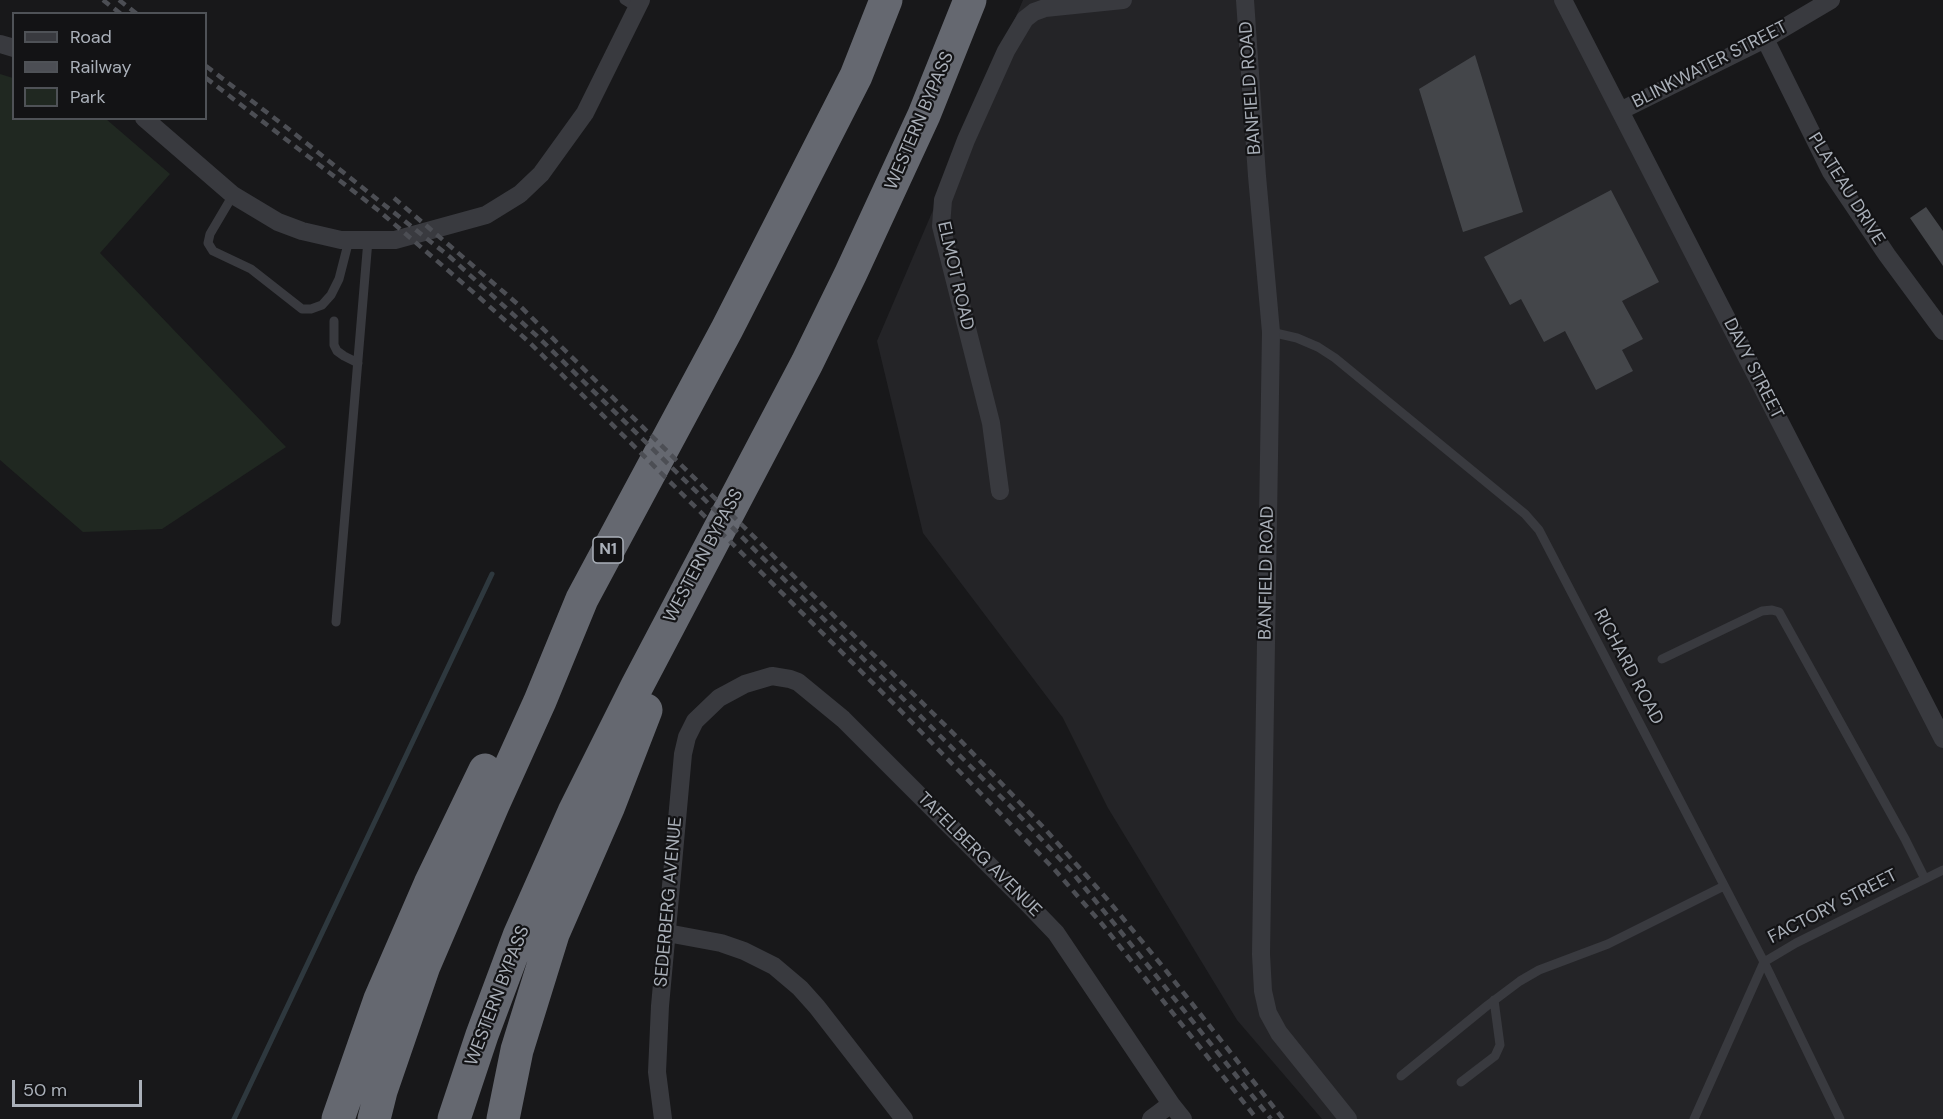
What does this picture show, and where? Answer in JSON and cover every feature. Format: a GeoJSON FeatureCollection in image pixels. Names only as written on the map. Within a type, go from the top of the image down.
{"type":"FeatureCollection","features":[{"type":"Feature","properties":{"kind":"highway","name":"N1"},"geometry":{"type":"LineString","coordinates":[[374,1119],[381,1090],[424,966],[582,599],[727,329],[856,76],[886,0]]}},
{"type":"Feature","properties":{"kind":"highway","name":"WESTERN BYPASS"},"geometry":{"type":"LineString","coordinates":[[454,1119],[519,936],[574,812],[709,546],[807,363],[851,273],[924,116],[970,0]]}},
{"type":"Feature","properties":{"kind":"highway"},"geometry":{"type":"LineString","coordinates":[[503,1119],[517,1050],[553,934],[608,808],[709,546]]}},
{"type":"Feature","properties":{"kind":"highway"},"geometry":{"type":"LineString","coordinates":[[338,1119],[380,999],[430,884],[526,688],[582,599]]}},
{"type":"Feature","properties":{"kind":"street","name":"ELMOT ROAD"},"geometry":{"type":"LineString","coordinates":[[1000,490],[991,423],[942,233],[943,200],[966,140],[1013,37],[1025,19],[1045,8],[1123,0]]}},
{"type":"Feature","properties":{"kind":"street","name":"BANFIELD ROAD"},"geometry":{"type":"LineString","coordinates":[[1245,0],[1271,332],[1260,954],[1263,991],[1268,1013],[1279,1033],[1348,1119]]}},
{"type":"Feature","properties":{"kind":"street","name":"DAVY STREET"},"geometry":{"type":"LineString","coordinates":[[1563,0],[1943,739]]}},
{"type":"Feature","properties":{"kind":"street","name":"BLINKWATER STREET"},"geometry":{"type":"LineString","coordinates":[[1620,111],[1765,39],[1831,0]]}},
{"type":"Feature","properties":{"kind":"street"},"geometry":{"type":"LineString","coordinates":[[146,120],[233,195],[268,216],[294,228],[341,240],[395,240],[486,215],[520,194],[541,174],[585,113],[634,3]]}},
{"type":"Feature","properties":{"kind":"street","name":"PLATEAU DRIVE"},"geometry":{"type":"LineString","coordinates":[[1765,39],[1831,172],[1887,255],[1943,331]]}},
{"type":"Feature","properties":{"kind":"street","name":"TAFELBERG AVENUE"},"geometry":{"type":"LineString","coordinates":[[719,698],[745,684],[772,676],[790,679],[805,687],[843,719],[1056,933],[1183,1119]]}},
{"type":"Feature","properties":{"kind":"street","name":"SEDERBERG AVENUE"},"geometry":{"type":"LineString","coordinates":[[663,1119],[657,1072],[660,1006],[683,754],[687,737],[695,721],[719,698]]}},
{"type":"Feature","properties":{"kind":"street"},"geometry":{"type":"LineString","coordinates":[[667,933],[744,951],[774,966],[800,988],[817,1007],[904,1119]]}},
{"type":"Feature","properties":{"kind":"street"},"geometry":{"type":"LineString","coordinates":[[1151,1119],[1171,1104]]}},
{"type":"Feature","properties":{"kind":"lane"},"geometry":{"type":"LineString","coordinates":[[233,195],[210,234],[208,243],[213,251],[251,268],[302,309],[322,305],[331,295],[339,279],[350,240]]}},
{"type":"Feature","properties":{"kind":"lane"},"geometry":{"type":"LineString","coordinates":[[336,622],[368,240]]}},
{"type":"Feature","properties":{"kind":"lane"},"geometry":{"type":"LineString","coordinates":[[334,321],[334,345],[337,351],[358,363]]}},
{"type":"Feature","properties":{"kind":"lane","name":"RICHARD ROAD"},"geometry":{"type":"LineString","coordinates":[[1271,332],[1297,338],[1318,347],[1335,358],[1531,520],[1539,530],[1764,962],[1840,1119]]}},
{"type":"Feature","properties":{"kind":"lane"},"geometry":{"type":"LineString","coordinates":[[1662,659],[1762,612],[1772,610],[1779,612],[1925,879]]}},
{"type":"Feature","properties":{"kind":"lane","name":"FACTORY STREET"},"geometry":{"type":"LineString","coordinates":[[1694,1119],[1764,962],[1796,943],[1943,870]]}},
{"type":"Feature","properties":{"kind":"lane"},"geometry":{"type":"LineString","coordinates":[[1401,1076],[1520,981],[1539,970],[1608,944],[1724,886]]}},
{"type":"Feature","properties":{"kind":"lane"},"geometry":{"type":"LineString","coordinates":[[1461,1082],[1495,1056],[1500,1045],[1494,1000]]}},
{"type":"Feature","properties":{"kind":"shaded area"},"geometry":{"type":"Polygon","coordinates":[[[1023,0],[1559,0],[1943,730],[1943,1119],[1322,1119],[1237,1020],[1108,808],[1063,718],[923,533],[877,341],[1023,0]]]}},
{"type":"Feature","properties":{"kind":"green space"},"geometry":{"type":"Polygon","coordinates":[[[0,74],[12,78],[12,120],[107,120],[170,174],[100,253],[286,447],[162,529],[83,532],[0,460],[0,74]]]}},
{"type":"Feature","properties":{"kind":"building"},"geometry":{"type":"Polygon","coordinates":[[[1475,55],[1523,212],[1463,232],[1419,89],[1475,55]]]}},
{"type":"Feature","properties":{"kind":"building"},"geometry":{"type":"Polygon","coordinates":[[[1611,190],[1659,282],[1622,301],[1643,339],[1622,350],[1633,371],[1596,390],[1565,331],[1544,342],[1521,299],[1510,305],[1484,257],[1611,190]]]}},
{"type":"Feature","properties":{"kind":"building"},"geometry":{"type":"Polygon","coordinates":[[[1926,207],[1943,231],[1943,266],[1910,218],[1926,207]]]}},
{"type":"Feature","properties":{"kind":"waterway"},"geometry":{"type":"LineString","coordinates":[[234,1119],[492,574]]}},
{"type":"Feature","properties":{"kind":"railway"},"geometry":{"type":"LineString","coordinates":[[103,0],[118,12]]}},
{"type":"Feature","properties":{"kind":"railway"},"geometry":{"type":"LineString","coordinates":[[119,0],[134,12]]}},
{"type":"Feature","properties":{"kind":"railway"},"geometry":{"type":"LineString","coordinates":[[207,67],[450,257],[538,337],[704,499],[1015,811],[1071,871],[1271,1119]]}},
{"type":"Feature","properties":{"kind":"railway"},"geometry":{"type":"LineString","coordinates":[[207,79],[378,210],[529,342],[898,708],[1054,869],[1102,924],[1257,1119]]}},
{"type":"Feature","properties":{"kind":"railway"},"geometry":{"type":"LineString","coordinates":[[394,198],[520,306],[960,740],[1046,830],[1107,899],[1283,1119]]}}]}
